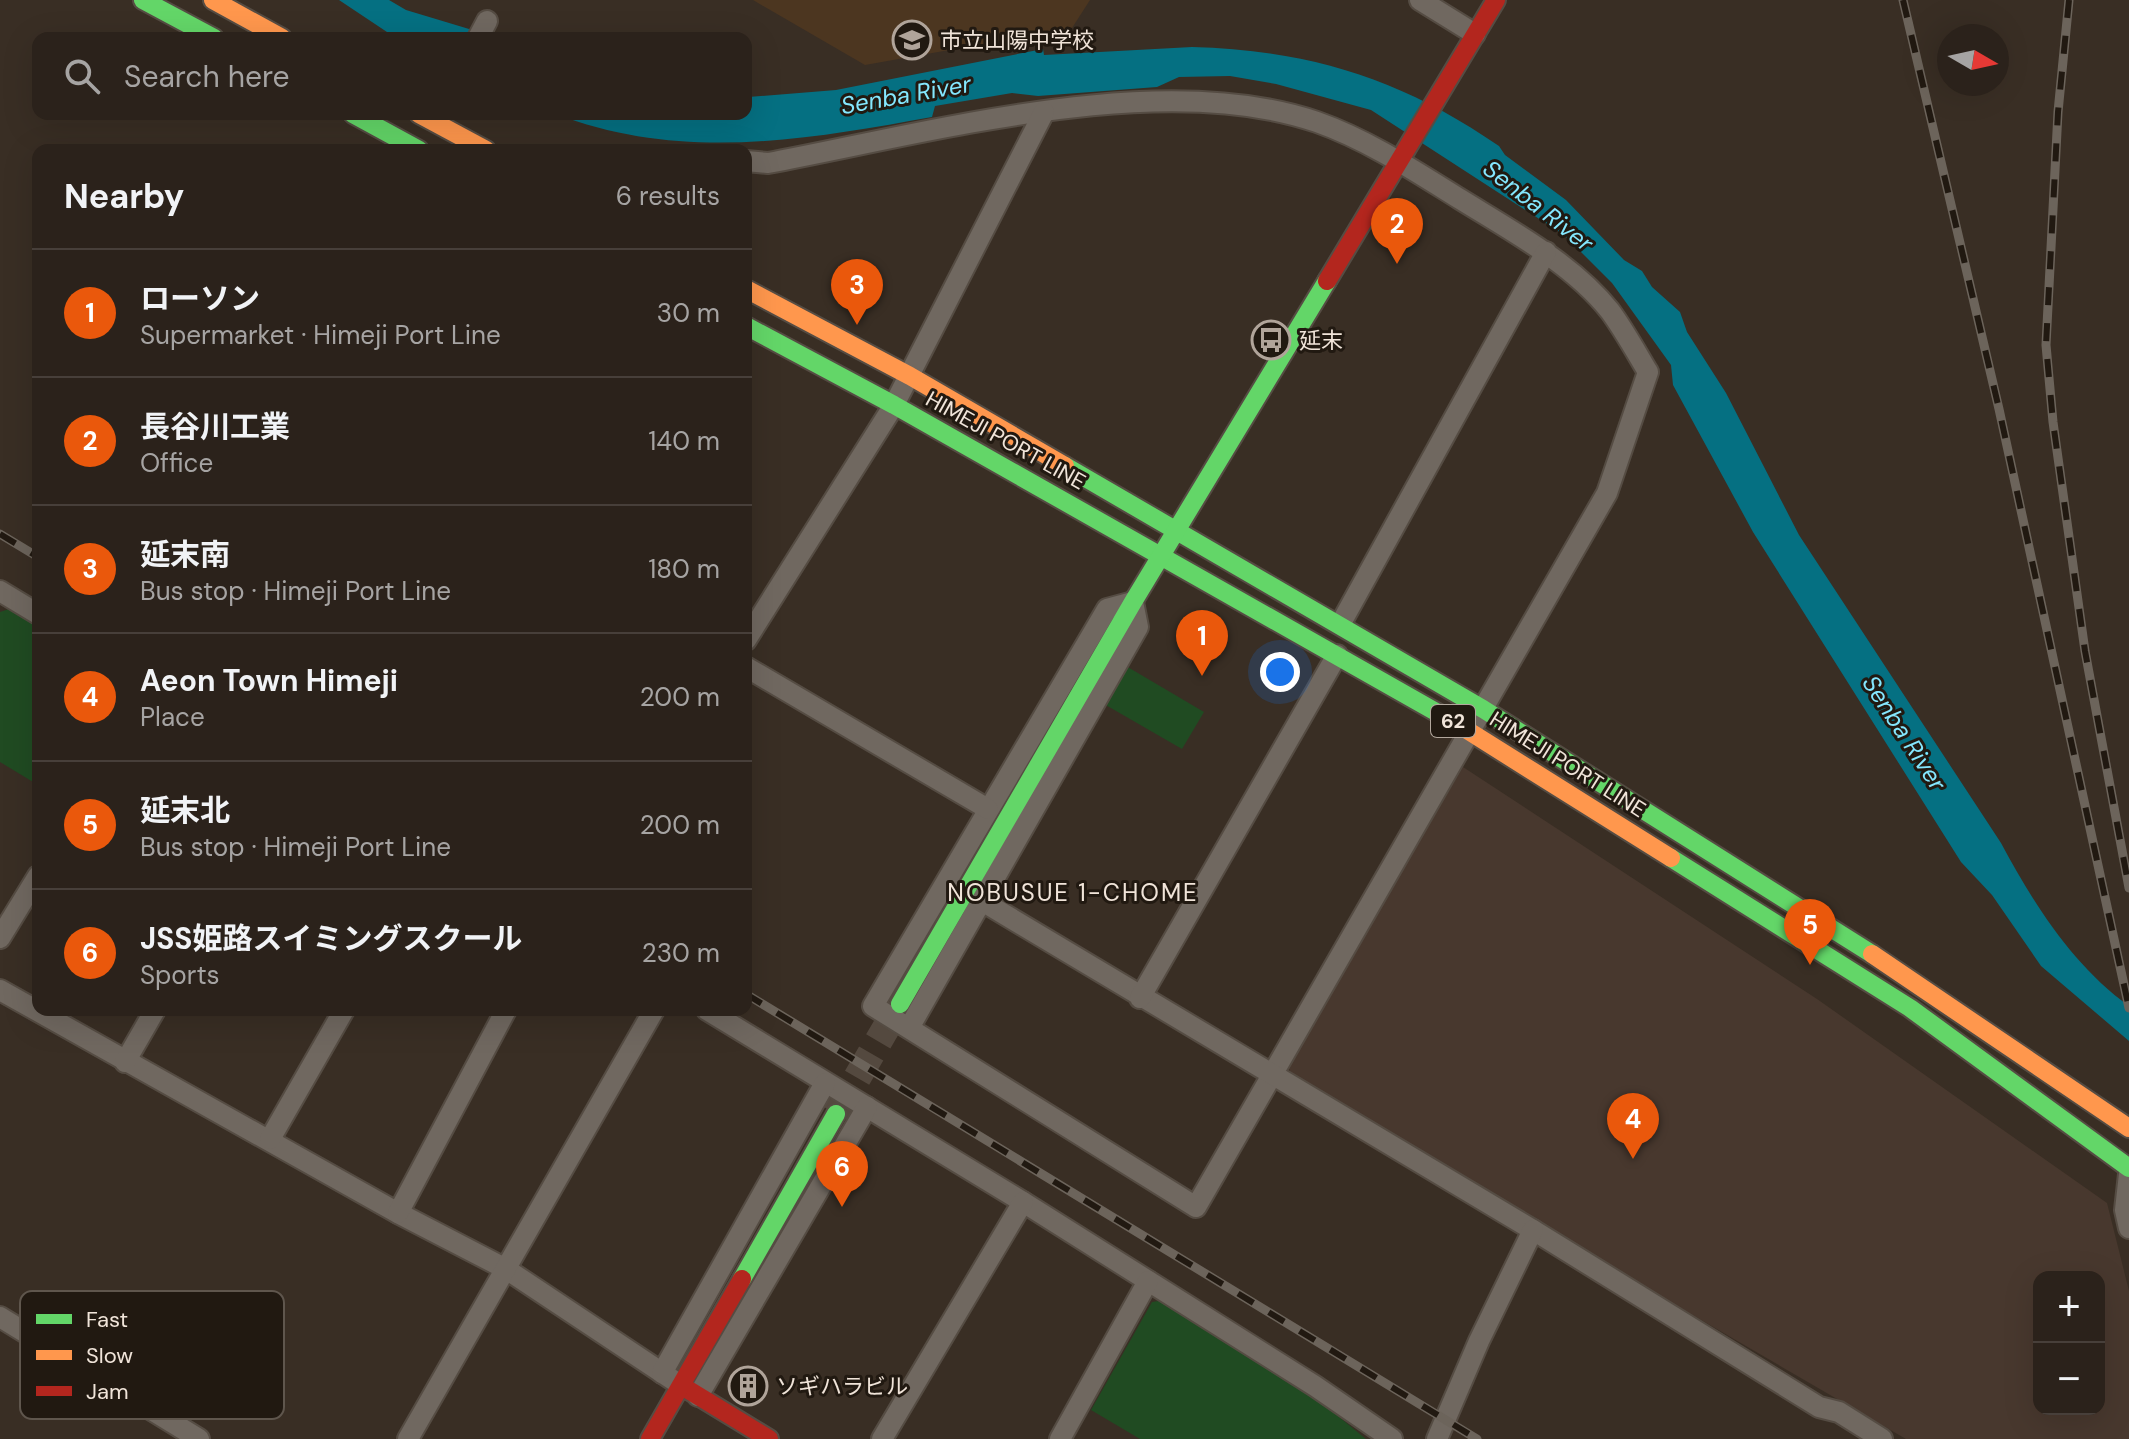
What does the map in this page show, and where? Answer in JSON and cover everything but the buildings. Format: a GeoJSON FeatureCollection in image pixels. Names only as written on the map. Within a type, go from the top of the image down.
{"type":"FeatureCollection","features":[{"type":"Feature","properties":{"kind":"main road"},"geometry":{"type":"LineString","coordinates":[[143,0],[203,32]]}},
{"type":"Feature","properties":{"kind":"main road"},"geometry":{"type":"LineString","coordinates":[[213,0],[271,32]]}},
{"type":"Feature","properties":{"kind":"main road"},"geometry":{"type":"LineString","coordinates":[[900,1004],[1133,602],[1496,0]]}},
{"type":"Feature","properties":{"kind":"main road"},"geometry":{"type":"LineString","coordinates":[[364,120],[408,144]]}},
{"type":"Feature","properties":{"kind":"main road"},"geometry":{"type":"LineString","coordinates":[[435,120],[476,144]]}},
{"type":"Feature","properties":{"kind":"main road","name":"HIMEJI PORT LINE"},"geometry":{"type":"LineString","coordinates":[[752,292],[910,376],[1177,532],[1341,623],[1483,709],[1933,993],[2129,1128]]}},
{"type":"Feature","properties":{"kind":"main road","name":"HIMEJI PORT LINE"},"geometry":{"type":"LineString","coordinates":[[752,329],[1163,555],[1471,732],[1910,1008],[2129,1171]]}},
{"type":"Feature","properties":{"kind":"main road"},"geometry":{"type":"LineString","coordinates":[[650,1439],[690,1391],[836,1114]]}},
{"type":"Feature","properties":{"kind":"main road"},"geometry":{"type":"LineString","coordinates":[[690,1391],[769,1439]]}},
{"type":"Feature","properties":{"kind":"street"},"geometry":{"type":"LineString","coordinates":[[1420,0],[1475,34]]}},
{"type":"Feature","properties":{"kind":"street"},"geometry":{"type":"LineString","coordinates":[[752,162],[768,163],[1044,112],[1128,102],[1227,103],[1317,122],[1400,162],[1546,252],[1609,309],[1648,372],[1607,493],[1471,732],[1269,1074],[1196,1207],[873,1006],[1107,609],[1133,602],[1138,627],[909,1028]]}},
{"type":"Feature","properties":{"kind":"street"},"geometry":{"type":"LineString","coordinates":[[752,630],[894,405],[1044,112]]}},
{"type":"Feature","properties":{"kind":"street"},"geometry":{"type":"LineString","coordinates":[[1341,623],[1546,252]]}},
{"type":"Feature","properties":{"kind":"street"},"geometry":{"type":"LineString","coordinates":[[0,591],[32,610]]}},
{"type":"Feature","properties":{"kind":"street"},"geometry":{"type":"LineString","coordinates":[[1140,998],[1337,655]]}},
{"type":"Feature","properties":{"kind":"street"},"geometry":{"type":"LineString","coordinates":[[752,671],[988,809]]}},
{"type":"Feature","properties":{"kind":"street"},"geometry":{"type":"LineString","coordinates":[[0,938],[32,886]]}},
{"type":"Feature","properties":{"kind":"street"},"geometry":{"type":"LineString","coordinates":[[982,901],[1533,1230],[1819,1407],[1839,1412],[1882,1439]]}},
{"type":"Feature","properties":{"kind":"street"},"geometry":{"type":"LineString","coordinates":[[0,990],[32,1008]]}},
{"type":"Feature","properties":{"kind":"street"},"geometry":{"type":"LineString","coordinates":[[45,1016],[398,1213],[506,1269],[690,1391],[867,1107]]}},
{"type":"Feature","properties":{"kind":"street"},"geometry":{"type":"LineString","coordinates":[[125,1062],[152,1016]]}},
{"type":"Feature","properties":{"kind":"street"},"geometry":{"type":"LineString","coordinates":[[270,1139],[341,1016]]}},
{"type":"Feature","properties":{"kind":"street"},"geometry":{"type":"LineString","coordinates":[[398,1213],[503,1016]]}},
{"type":"Feature","properties":{"kind":"street"},"geometry":{"type":"LineString","coordinates":[[408,1439],[651,1016]]}},
{"type":"Feature","properties":{"kind":"street"},"geometry":{"type":"LineString","coordinates":[[717,1016],[1023,1202],[1392,1439]]}},
{"type":"Feature","properties":{"kind":"street"},"geometry":{"type":"LineString","coordinates":[[662,1373],[825,1083]]}},
{"type":"Feature","properties":{"kind":"street"},"geometry":{"type":"LineString","coordinates":[[2129,1171],[2125,1210],[2129,1228]]}},
{"type":"Feature","properties":{"kind":"street"},"geometry":{"type":"LineString","coordinates":[[882,1439],[1023,1202]]}},
{"type":"Feature","properties":{"kind":"street"},"geometry":{"type":"LineString","coordinates":[[1437,1439],[1479,1341],[1533,1230]]}},
{"type":"Feature","properties":{"kind":"street"},"geometry":{"type":"LineString","coordinates":[[1060,1439],[1148,1281]]}},
{"type":"Feature","properties":{"kind":"street"},"geometry":{"type":"LineString","coordinates":[[0,1317],[20,1329]]}},
{"type":"Feature","properties":{"kind":"street"},"geometry":{"type":"LineString","coordinates":[[166,1419],[199,1439]]}},
{"type":"Feature","properties":{"kind":"shaded area","name":"市立山陽中学校"},"geometry":{"type":"Polygon","coordinates":[[[753,0],[1090,0],[1072,28],[865,65],[753,0]]]}},
{"type":"Feature","properties":{"kind":"shaded area"},"geometry":{"type":"Polygon","coordinates":[[[1463,767],[1817,999],[2107,1203],[2129,1291],[2129,1439],[1906,1439],[1615,1270],[1291,1074],[1288,1065],[1463,767]]]}},
{"type":"Feature","properties":{"kind":"green space"},"geometry":{"type":"Polygon","coordinates":[[[9,609],[32,623],[32,781],[0,762],[0,612],[9,609]]]}},
{"type":"Feature","properties":{"kind":"green space"},"geometry":{"type":"Polygon","coordinates":[[[1126,666],[1204,712],[1182,749],[1104,704],[1126,666]]]}},
{"type":"Feature","properties":{"kind":"green space"},"geometry":{"type":"Polygon","coordinates":[[[1165,1300],[1316,1398],[1366,1439],[1140,1439],[1091,1410],[1152,1302],[1165,1300]]]}},
{"type":"Feature","properties":{"kind":"water"},"geometry":{"type":"Polygon","coordinates":[[[339,0],[389,0],[406,10],[479,32],[387,32],[339,0]]]}},
{"type":"Feature","properties":{"kind":"water","name":"Senba River"},"geometry":{"type":"Polygon","coordinates":[[[1192,47],[1235,49],[1276,54],[1353,72],[1427,103],[1463,123],[1499,146],[1505,155],[1566,200],[1624,260],[1642,271],[1652,287],[1680,312],[1687,332],[1726,393],[1799,535],[2001,843],[2041,910],[2072,953],[2129,1006],[2129,1041],[2041,966],[1992,895],[1961,862],[1753,532],[1673,385],[1671,365],[1612,283],[1564,235],[1371,110],[1276,84],[1230,76],[1179,77],[1157,87],[1038,96],[1012,93],[935,106],[932,117],[790,139],[696,142],[650,138],[575,120],[752,120],[752,97],[836,90],[1043,49],[1044,55],[1192,47]]]}},
{"type":"Feature","properties":{"kind":"tunnel"},"geometry":{"type":"LineString","coordinates":[[836,1114],[900,1004]]}},
{"type":"Feature","properties":{"kind":"railway"},"geometry":{"type":"LineString","coordinates":[[1903,0],[1999,409],[2129,1008]]}},
{"type":"Feature","properties":{"kind":"railway"},"geometry":{"type":"LineString","coordinates":[[2069,0],[2058,112],[2046,345],[2053,422],[2085,651],[2129,888]]}},
{"type":"Feature","properties":{"kind":"railway"},"geometry":{"type":"LineString","coordinates":[[0,534],[32,553]]}},
{"type":"Feature","properties":{"kind":"railway"},"geometry":{"type":"LineString","coordinates":[[752,998],[1477,1439]]}},
{"type":"Feature","properties":{"kind":"traffic: fast"},"geometry":{"type":"LineString","coordinates":[[143,0],[203,32]]}},
{"type":"Feature","properties":{"kind":"traffic: fast"},"geometry":{"type":"LineString","coordinates":[[364,120],[408,144]]}},
{"type":"Feature","properties":{"kind":"traffic: fast"},"geometry":{"type":"LineString","coordinates":[[900,1004],[1133,602],[1327,281]]}},
{"type":"Feature","properties":{"kind":"traffic: fast"},"geometry":{"type":"LineString","coordinates":[[752,329],[894,405],[1459,725]]}},
{"type":"Feature","properties":{"kind":"traffic: fast"},"geometry":{"type":"LineString","coordinates":[[1065,466],[1483,709],[1872,954]]}},
{"type":"Feature","properties":{"kind":"traffic: fast"},"geometry":{"type":"LineString","coordinates":[[1671,858],[1910,1008],[2129,1168]]}},
{"type":"Feature","properties":{"kind":"traffic: fast"},"geometry":{"type":"LineString","coordinates":[[742,1279],[836,1114]]}},
{"type":"Feature","properties":{"kind":"traffic: slow"},"geometry":{"type":"LineString","coordinates":[[213,0],[271,32]]}},
{"type":"Feature","properties":{"kind":"traffic: slow"},"geometry":{"type":"LineString","coordinates":[[430,120],[475,144]]}},
{"type":"Feature","properties":{"kind":"traffic: slow"},"geometry":{"type":"LineString","coordinates":[[752,292],[910,376],[1065,466]]}},
{"type":"Feature","properties":{"kind":"traffic: slow"},"geometry":{"type":"LineString","coordinates":[[1459,725],[1671,858]]}},
{"type":"Feature","properties":{"kind":"traffic: slow"},"geometry":{"type":"LineString","coordinates":[[1872,954],[2129,1128]]}},
{"type":"Feature","properties":{"kind":"traffic: jam"},"geometry":{"type":"LineString","coordinates":[[1327,281],[1496,0]]}},
{"type":"Feature","properties":{"kind":"traffic: jam"},"geometry":{"type":"LineString","coordinates":[[650,1439],[742,1279]]}},
{"type":"Feature","properties":{"kind":"traffic: jam"},"geometry":{"type":"LineString","coordinates":[[682,1386],[769,1439]]}},
{"type":"Feature","properties":{"kind":"place","name":"市立山陽中学校"},"geometry":{"type":"Point","coordinates":[912,40]}},
{"type":"Feature","properties":{"kind":"place","name":"長谷川工業"},"geometry":{"type":"Point","coordinates":[1397,264]}},
{"type":"Feature","properties":{"kind":"place","name":"延末南"},"geometry":{"type":"Point","coordinates":[857,325]}},
{"type":"Feature","properties":{"kind":"place","name":"延末"},"geometry":{"type":"Point","coordinates":[1271,340]}},
{"type":"Feature","properties":{"kind":"place","name":"ローソン"},"geometry":{"type":"Point","coordinates":[1202,676]}},
{"type":"Feature","properties":{"kind":"place","name":"延末北"},"geometry":{"type":"Point","coordinates":[1810,965]}},
{"type":"Feature","properties":{"kind":"place","name":"Aeon Town Himeji"},"geometry":{"type":"Point","coordinates":[1633,1159]}},
{"type":"Feature","properties":{"kind":"place","name":"JSS姫路スイミングスクール"},"geometry":{"type":"Point","coordinates":[842,1207]}},
{"type":"Feature","properties":{"kind":"place","name":"ソギハラビル"},"geometry":{"type":"Point","coordinates":[748,1386]}},
{"type":"Feature","properties":{"kind":"district","name":"NOBUSUE 1-CHOME"},"geometry":{"type":"Point","coordinates":[1073,893]}}]}
